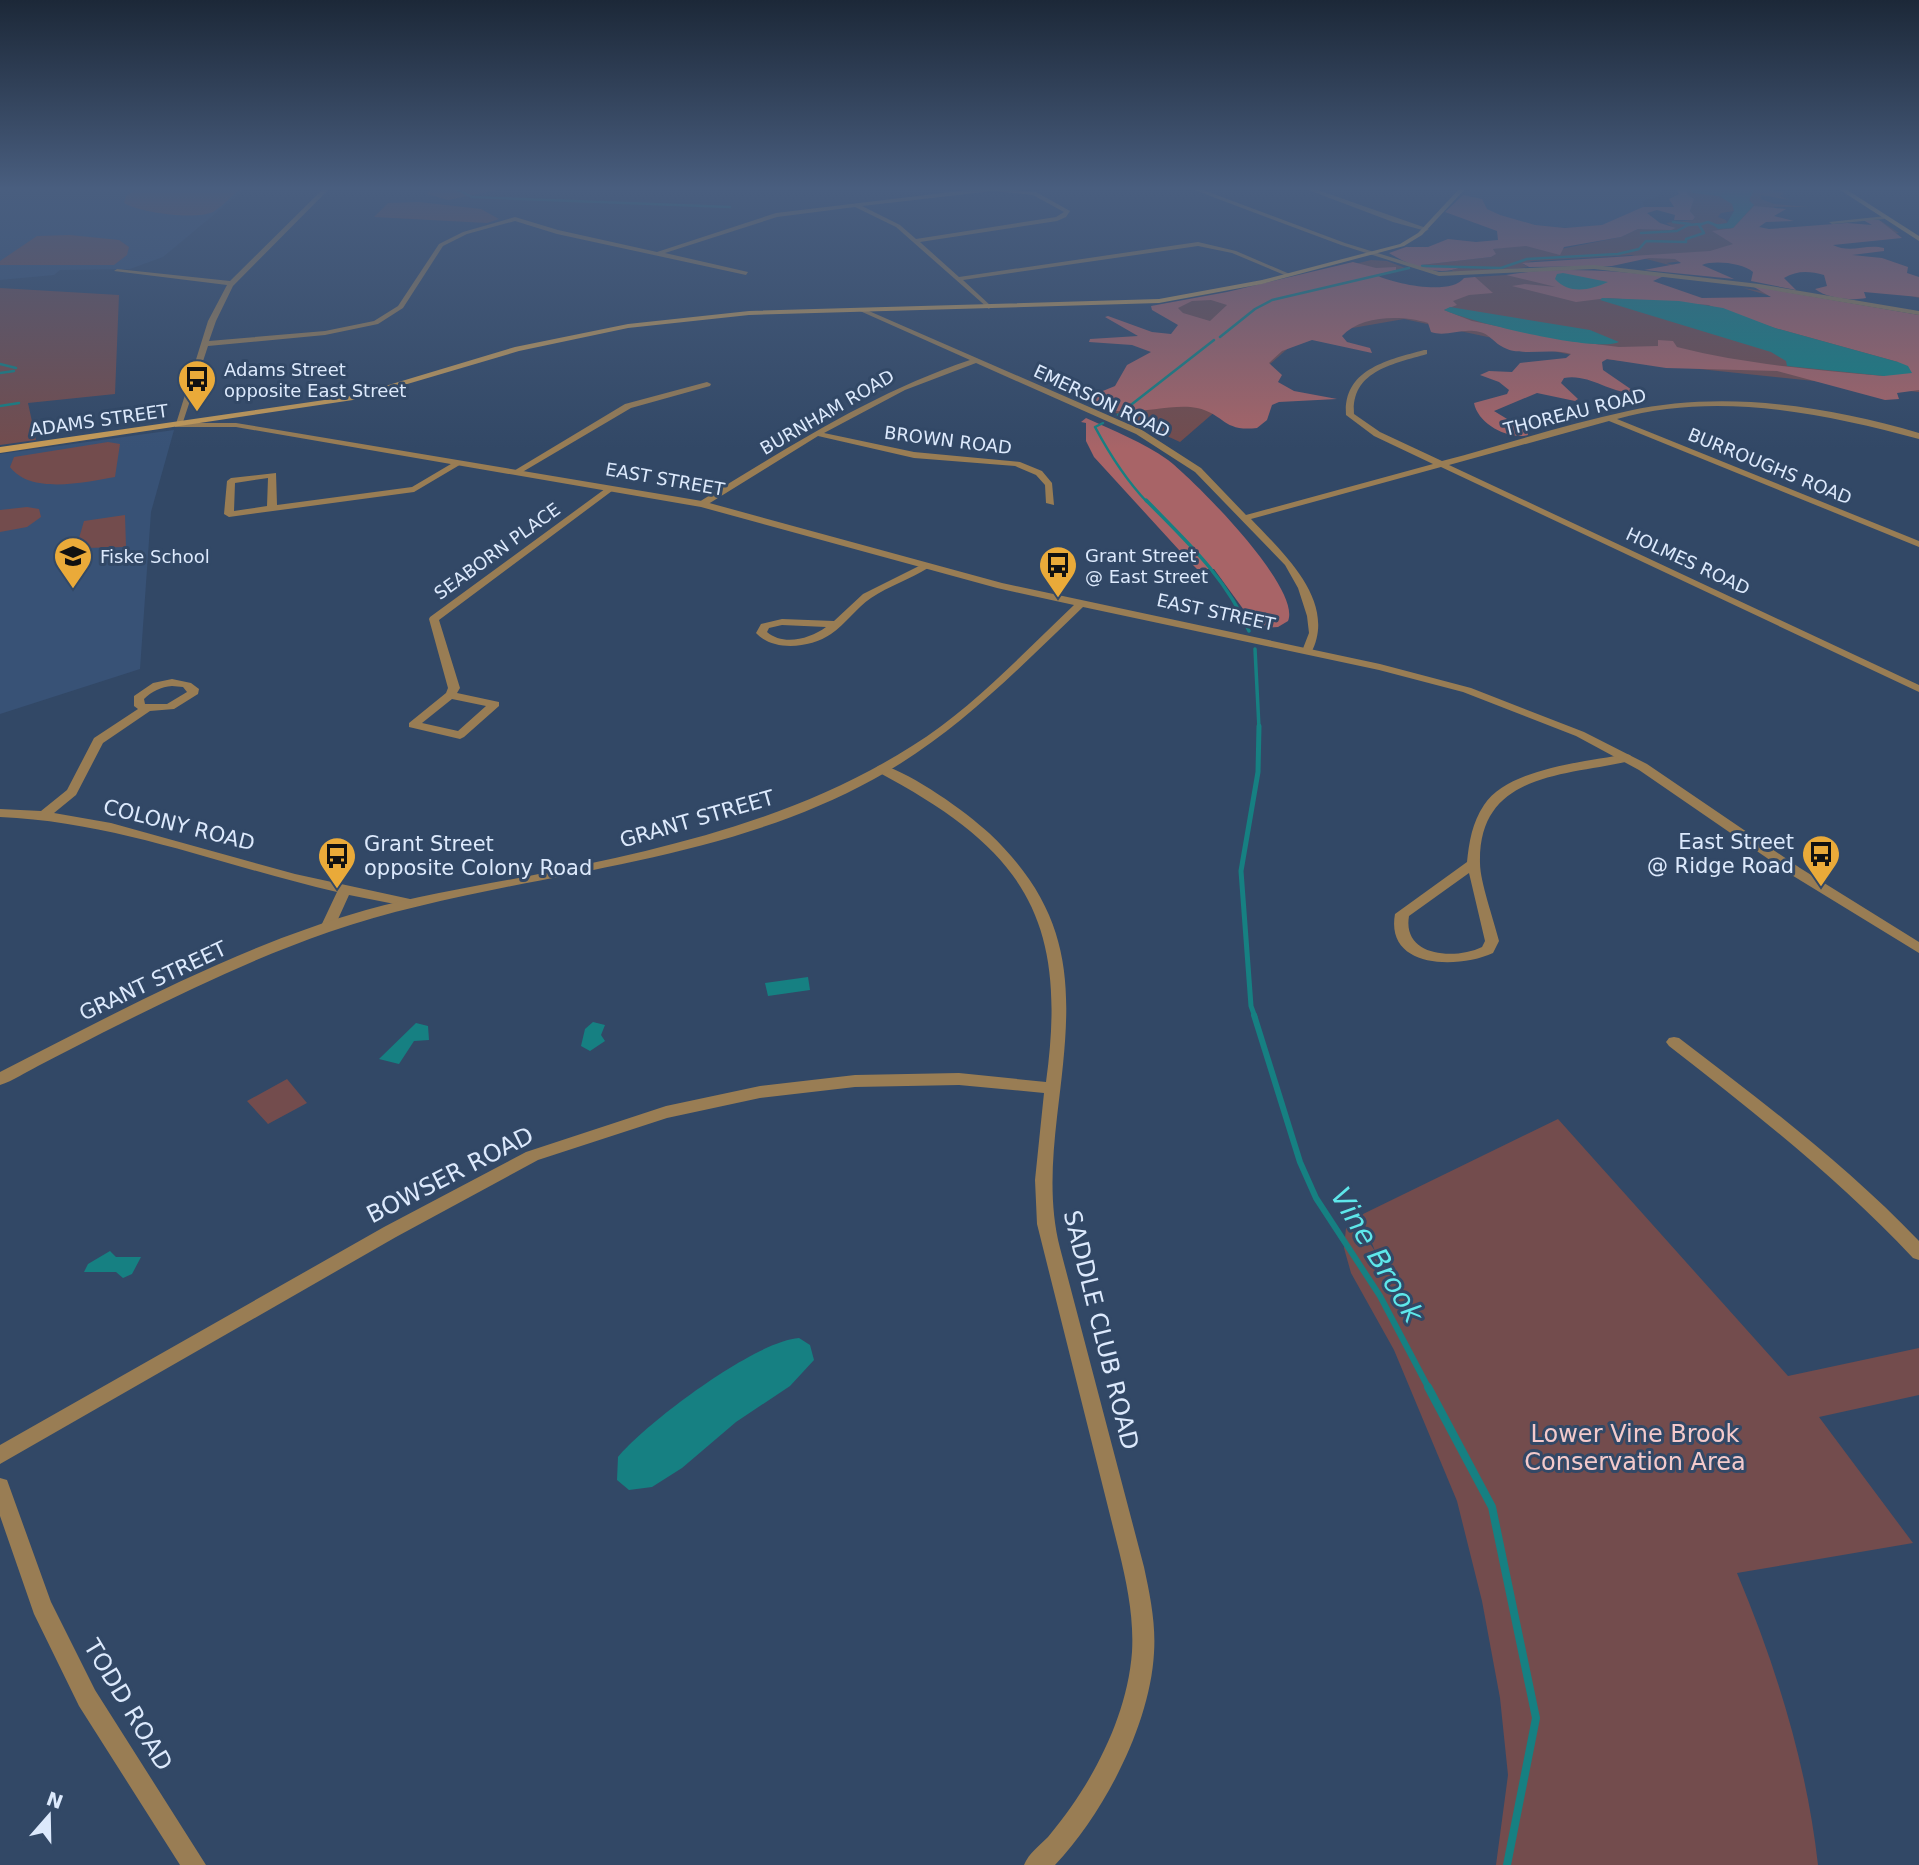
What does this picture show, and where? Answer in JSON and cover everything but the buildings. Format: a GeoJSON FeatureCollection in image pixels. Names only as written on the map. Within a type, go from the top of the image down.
{"type":"FeatureCollection","features":[{"type":"Feature","properties":{"kind":"main road","name":"ADAMS STREET"},"geometry":{"type":"LineString","coordinates":[[0,450],[369,395],[518,349],[591,332],[729,315],[1159,301],[1289,275]]}},
{"type":"Feature","properties":{"kind":"street"},"geometry":{"type":"LineString","coordinates":[[155,275],[231,283]]}},
{"type":"Feature","properties":{"kind":"street"},"geometry":{"type":"LineString","coordinates":[[178,425],[204,344],[231,283],[239,275]]}},
{"type":"Feature","properties":{"kind":"street"},"geometry":{"type":"LineString","coordinates":[[204,344],[326,333],[376,323],[401,307],[422,275]]}},
{"type":"Feature","properties":{"kind":"street"},"geometry":{"type":"LineString","coordinates":[[954,275],[989,307]]}},
{"type":"Feature","properties":{"kind":"street"},"geometry":{"type":"LineString","coordinates":[[958,279],[985,275]]}},
{"type":"Feature","properties":{"kind":"street"},"geometry":{"type":"LineString","coordinates":[[1667,275],[1768,287],[1919,313]]}},
{"type":"Feature","properties":{"kind":"street","name":"EMERSON ROAD"},"geometry":{"type":"LineString","coordinates":[[862,310],[1127,426],[1161,444],[1198,470],[1289,564],[1303,588],[1312,616],[1314,633],[1307,651]]}},
{"type":"Feature","properties":{"kind":"street","name":"HOLMES ROAD"},"geometry":{"type":"LineString","coordinates":[[1424,352],[1391,362],[1361,379],[1350,389],[1347,402],[1350,415],[1363,426],[1919,689]]}},
{"type":"Feature","properties":{"kind":"street","name":"BURNHAM ROAD"},"geometry":{"type":"LineString","coordinates":[[702,504],[888,393],[928,375],[975,361]]}},
{"type":"Feature","properties":{"kind":"street"},"geometry":{"type":"LineString","coordinates":[[516,472],[628,406],[707,383]]}},
{"type":"Feature","properties":{"kind":"street","name":"THOREAU ROAD"},"geometry":{"type":"LineString","coordinates":[[1245,518],[1608,418],[1689,404],[1757,404],[1826,412],[1919,436]]}},
{"type":"Feature","properties":{"kind":"street"},"geometry":{"type":"LineString","coordinates":[[240,425],[254,414]]}},
{"type":"Feature","properties":{"kind":"street","name":"BURROUGHS ROAD"},"geometry":{"type":"LineString","coordinates":[[1608,418],[1919,544]]}},
{"type":"Feature","properties":{"kind":"street","name":"EAST STREET"},"geometry":{"type":"LineString","coordinates":[[178,425],[240,425],[702,504],[925,566],[1080,604],[1429,679],[1488,697],[1580,734],[1626,758],[1704,807],[1871,921],[1919,948]]}},
{"type":"Feature","properties":{"kind":"street","name":"BROWN ROAD"},"geometry":{"type":"LineString","coordinates":[[819,434],[914,455],[1017,464],[1039,473],[1049,485],[1051,503]]}},
{"type":"Feature","properties":{"kind":"street"},"geometry":{"type":"LineString","coordinates":[[272,508],[273,475],[231,481],[229,514],[414,489],[459,463]]}},
{"type":"Feature","properties":{"kind":"street","name":"SEABORN PLACE"},"geometry":{"type":"LineString","coordinates":[[450,695],[454,683],[434,619],[612,488]]}},
{"type":"Feature","properties":{"kind":"street"},"geometry":{"type":"LineString","coordinates":[[835,624],[808,625],[780,621],[765,626],[761,633],[766,638],[786,642],[816,637],[835,624],[868,595],[925,566]]}},
{"type":"Feature","properties":{"kind":"street","name":"GRANT STREET"},"geometry":{"type":"LineString","coordinates":[[0,1079],[222,971],[327,928],[410,903],[616,863],[741,833],[830,798],[918,748],[956,719],[1080,604]]}},
{"type":"Feature","properties":{"kind":"street"},"geometry":{"type":"LineString","coordinates":[[450,695],[495,704],[460,735],[413,725],[431,710],[450,695]]}},
{"type":"Feature","properties":{"kind":"street"},"geometry":{"type":"LineString","coordinates":[[43,816],[72,792],[98,741],[147,708]]}},
{"type":"Feature","properties":{"kind":"street"},"geometry":{"type":"LineString","coordinates":[[1473,864],[1402,914],[1400,933],[1419,951],[1458,961],[1479,957],[1488,950],[1490,932],[1473,864],[1483,818],[1503,793],[1539,774],[1626,758]]}},
{"type":"Feature","properties":{"kind":"street","name":"SADDLE CLUB ROAD"},"geometry":{"type":"LineString","coordinates":[[882,769],[909,783],[988,837],[1012,862],[1032,892],[1047,925],[1060,974],[1059,1031],[1046,1147],[1045,1216],[1136,1578],[1143,1652],[1125,1728],[1099,1789],[1036,1865]]}},
{"type":"Feature","properties":{"kind":"street","name":"COLONY ROAD"},"geometry":{"type":"LineString","coordinates":[[0,813],[43,816],[144,836],[345,889],[410,903]]}},
{"type":"Feature","properties":{"kind":"street"},"geometry":{"type":"LineString","coordinates":[[327,928],[345,889]]}},
{"type":"Feature","properties":{"kind":"street"},"geometry":{"type":"LineString","coordinates":[[1674,1042],[1774,1119],[1864,1199],[1919,1253]]}},
{"type":"Feature","properties":{"kind":"street","name":"BOWSER ROAD"},"geometry":{"type":"LineString","coordinates":[[0,1455],[390,1232],[532,1156],[666,1112],[760,1092],[855,1081],[960,1079],[1052,1088]]}},
{"type":"Feature","properties":{"kind":"street","name":"TODD ROAD"},"geometry":{"type":"LineString","coordinates":[[0,1487],[42,1606],[87,1698],[194,1865]]}},
{"type":"Feature","properties":{"kind":"shaded area"},"geometry":{"type":"Polygon","coordinates":[[[0,275],[54,275],[0,280],[0,275]]]}},
{"type":"Feature","properties":{"kind":"shaded area"},"geometry":{"type":"Polygon","coordinates":[[[1298,275],[1376,275],[1422,287],[1447,286],[1464,278],[1475,277],[1493,293],[1469,295],[1453,301],[1457,305],[1444,310],[1472,321],[1571,341],[1619,347],[1658,346],[1658,340],[1673,341],[1677,347],[1728,358],[1806,369],[1884,376],[1898,362],[1775,328],[1708,305],[1608,298],[1576,302],[1512,286],[1525,284],[1556,287],[1506,275],[1664,276],[1653,281],[1702,298],[1771,297],[1754,287],[1757,287],[1919,315],[1919,390],[1897,393],[1899,399],[1885,400],[1777,371],[1666,368],[1607,359],[1602,362],[1603,370],[1635,392],[1617,390],[1583,378],[1564,378],[1561,383],[1578,399],[1575,401],[1537,393],[1494,411],[1527,431],[1528,435],[1512,435],[1495,429],[1481,418],[1477,411],[1474,403],[1507,394],[1509,390],[1499,382],[1480,375],[1489,371],[1512,372],[1520,363],[1566,358],[1571,354],[1508,350],[1479,332],[1436,333],[1431,332],[1428,323],[1395,318],[1360,324],[1342,336],[1347,342],[1370,348],[1372,353],[1312,340],[1282,351],[1269,363],[1282,375],[1278,382],[1294,391],[1337,399],[1279,402],[1272,405],[1267,420],[1257,428],[1246,429],[1230,425],[1197,408],[1125,411],[1100,407],[1091,399],[1093,395],[1115,386],[1127,365],[1151,352],[1132,345],[1089,342],[1090,339],[1138,336],[1105,317],[1108,316],[1152,332],[1171,334],[1178,325],[1152,310],[1151,306],[1298,275]],[[1211,300],[1192,301],[1178,308],[1183,313],[1210,321],[1227,305],[1211,300]]]}},
{"type":"Feature","properties":{"kind":"shaded area"},"geometry":{"type":"Polygon","coordinates":[[[1557,275],[1573,275],[1608,282],[1580,290],[1567,287],[1555,279],[1557,275]]]}},
{"type":"Feature","properties":{"kind":"shaded area"},"geometry":{"type":"Polygon","coordinates":[[[1694,275],[1725,275],[1734,279],[1694,275]]]}},
{"type":"Feature","properties":{"kind":"shaded area"},"geometry":{"type":"Polygon","coordinates":[[[1752,275],[1791,275],[1784,278],[1796,290],[1751,281],[1752,275]]]}},
{"type":"Feature","properties":{"kind":"shaded area"},"geometry":{"type":"Polygon","coordinates":[[[1824,275],[1913,275],[1919,277],[1919,297],[1864,292],[1866,298],[1839,298],[1815,289],[1827,286],[1824,275]]]}},
{"type":"Feature","properties":{"kind":"shaded area"},"geometry":{"type":"Polygon","coordinates":[[[1600,300],[1679,301],[1723,308],[1775,328],[1898,362],[1908,366],[1912,373],[1884,376],[1787,366],[1786,361],[1771,352],[1600,300]]]}},
{"type":"Feature","properties":{"kind":"shaded area"},"geometry":{"type":"Polygon","coordinates":[[[1450,307],[1590,330],[1619,342],[1586,343],[1533,335],[1444,310],[1450,307]]]}},
{"type":"Feature","properties":{"kind":"shaded area"},"geometry":{"type":"Polygon","coordinates":[[[1086,418],[1128,437],[1168,460],[1200,489],[1243,536],[1279,585],[1288,605],[1288,621],[1278,627],[1257,628],[1214,569],[1197,569],[1190,562],[1094,457],[1086,441],[1086,423],[1081,422],[1086,418]]]}},
{"type":"Feature","properties":{"kind":"shaded area","name":"Fiske School"},"geometry":{"type":"Polygon","coordinates":[[[174,430],[151,512],[140,669],[0,714],[0,454],[174,430]]]}},
{"type":"Feature","properties":{"kind":"shaded area"},"geometry":{"type":"Polygon","coordinates":[[[808,977],[810,990],[768,996],[765,983],[808,977]]]}},
{"type":"Feature","properties":{"kind":"shaded area"},"geometry":{"type":"Polygon","coordinates":[[[593,1022],[605,1025],[601,1035],[605,1041],[590,1051],[581,1046],[585,1029],[593,1022]]]}},
{"type":"Feature","properties":{"kind":"shaded area"},"geometry":{"type":"Polygon","coordinates":[[[416,1023],[428,1026],[429,1040],[414,1041],[399,1064],[379,1059],[416,1023]]]}},
{"type":"Feature","properties":{"kind":"shaded area"},"geometry":{"type":"Polygon","coordinates":[[[110,1251],[116,1257],[141,1257],[132,1274],[123,1278],[116,1272],[84,1272],[88,1264],[110,1251]]]}},
{"type":"Feature","properties":{"kind":"shaded area"},"geometry":{"type":"Polygon","coordinates":[[[799,1338],[810,1345],[814,1360],[790,1386],[736,1422],[682,1468],[652,1487],[629,1490],[617,1480],[618,1457],[676,1405],[756,1353],[799,1338]]]}},
{"type":"Feature","properties":{"kind":"green space"},"geometry":{"type":"Polygon","coordinates":[[[1310,275],[1381,275],[1372,277],[1424,294],[1454,290],[1475,277],[1506,275],[1747,311],[1774,297],[1743,288],[1919,316],[1919,392],[1576,356],[1404,319],[1301,337],[1180,442],[1105,408],[1209,327],[1164,304],[1242,292],[1310,275]]]}},
{"type":"Feature","properties":{"kind":"green space"},"geometry":{"type":"Polygon","coordinates":[[[1832,275],[1856,275],[1919,295],[1919,298],[1832,275]]]}},
{"type":"Feature","properties":{"kind":"green space"},"geometry":{"type":"Polygon","coordinates":[[[0,288],[119,295],[115,394],[28,403],[36,440],[0,445],[0,288]]]}},
{"type":"Feature","properties":{"kind":"green space"},"geometry":{"type":"Polygon","coordinates":[[[108,442],[120,444],[115,477],[45,484],[19,476],[10,467],[14,457],[108,442]]]}},
{"type":"Feature","properties":{"kind":"green space"},"geometry":{"type":"Polygon","coordinates":[[[27,507],[39,509],[41,517],[27,527],[0,532],[0,510],[27,507]]]}},
{"type":"Feature","properties":{"kind":"green space"},"geometry":{"type":"Polygon","coordinates":[[[125,515],[126,547],[84,548],[77,545],[84,521],[125,515]]]}},
{"type":"Feature","properties":{"kind":"green space"},"geometry":{"type":"Polygon","coordinates":[[[287,1079],[307,1103],[268,1124],[247,1101],[287,1079]]]}},
{"type":"Feature","properties":{"kind":"green space","name":"Lower Vine Brook Conservation Area"},"geometry":{"type":"Polygon","coordinates":[[[1558,1119],[1788,1376],[1919,1348],[1919,1395],[1819,1417],[1913,1543],[1737,1573],[1765,1644],[1788,1716],[1806,1790],[1818,1865],[1496,1865],[1508,1775],[1500,1698],[1482,1601],[1457,1501],[1394,1350],[1351,1273],[1344,1248],[1346,1228],[1352,1226],[1362,1232],[1375,1251],[1361,1215],[1558,1119]]]}},
{"type":"Feature","properties":{"kind":"waterway","name":"Vine Brook"},"geometry":{"type":"LineString","coordinates":[[1220,337],[1255,309],[1272,300],[1379,275]]}},
{"type":"Feature","properties":{"kind":"waterway","name":"Vine Brook"},"geometry":{"type":"LineString","coordinates":[[1118,415],[1214,340]]}},
{"type":"Feature","properties":{"kind":"waterway"},"geometry":{"type":"LineString","coordinates":[[0,364],[16,368]]}},
{"type":"Feature","properties":{"kind":"waterway"},"geometry":{"type":"LineString","coordinates":[[0,373],[14,371]]}},
{"type":"Feature","properties":{"kind":"waterway"},"geometry":{"type":"LineString","coordinates":[[0,406],[19,403]]}},
{"type":"Feature","properties":{"kind":"waterway","name":"Vine Brook"},"geometry":{"type":"LineString","coordinates":[[1103,423],[1095,427],[1125,476],[1147,502]]}},
{"type":"Feature","properties":{"kind":"waterway","name":"Vine Brook"},"geometry":{"type":"LineString","coordinates":[[1146,500],[1217,577],[1249,631]]}},
{"type":"Feature","properties":{"kind":"waterway","name":"Vine Brook"},"geometry":{"type":"LineString","coordinates":[[1255,649],[1259,727]]}},
{"type":"Feature","properties":{"kind":"waterway","name":"Vine Brook"},"geometry":{"type":"LineString","coordinates":[[1255,1017],[1251,1006],[1241,871],[1258,772],[1259,727]]}},
{"type":"Feature","properties":{"kind":"waterway","name":"Vine Brook"},"geometry":{"type":"LineString","coordinates":[[1254,1015],[1300,1162],[1316,1198],[1380,1296],[1429,1389]]}},
{"type":"Feature","properties":{"kind":"waterway","name":"Vine Brook"},"geometry":{"type":"LineString","coordinates":[[1428,1387],[1492,1507],[1536,1718],[1507,1865]]}},
{"type":"Feature","properties":{"kind":"place","name":"Adams Street opposite East Street"},"geometry":{"type":"Point","coordinates":[197,413]}},
{"type":"Feature","properties":{"kind":"place","name":"Fiske School"},"geometry":{"type":"Point","coordinates":[73,590]}},
{"type":"Feature","properties":{"kind":"place","name":"Grant Street @ East Street"},"geometry":{"type":"Point","coordinates":[1058,599]}},
{"type":"Feature","properties":{"kind":"place","name":"East Street @ Ridge Road"},"geometry":{"type":"Point","coordinates":[1821,888]}},
{"type":"Feature","properties":{"kind":"place","name":"Grant Street opposite Colony Road"},"geometry":{"type":"Point","coordinates":[337,890]}}]}
